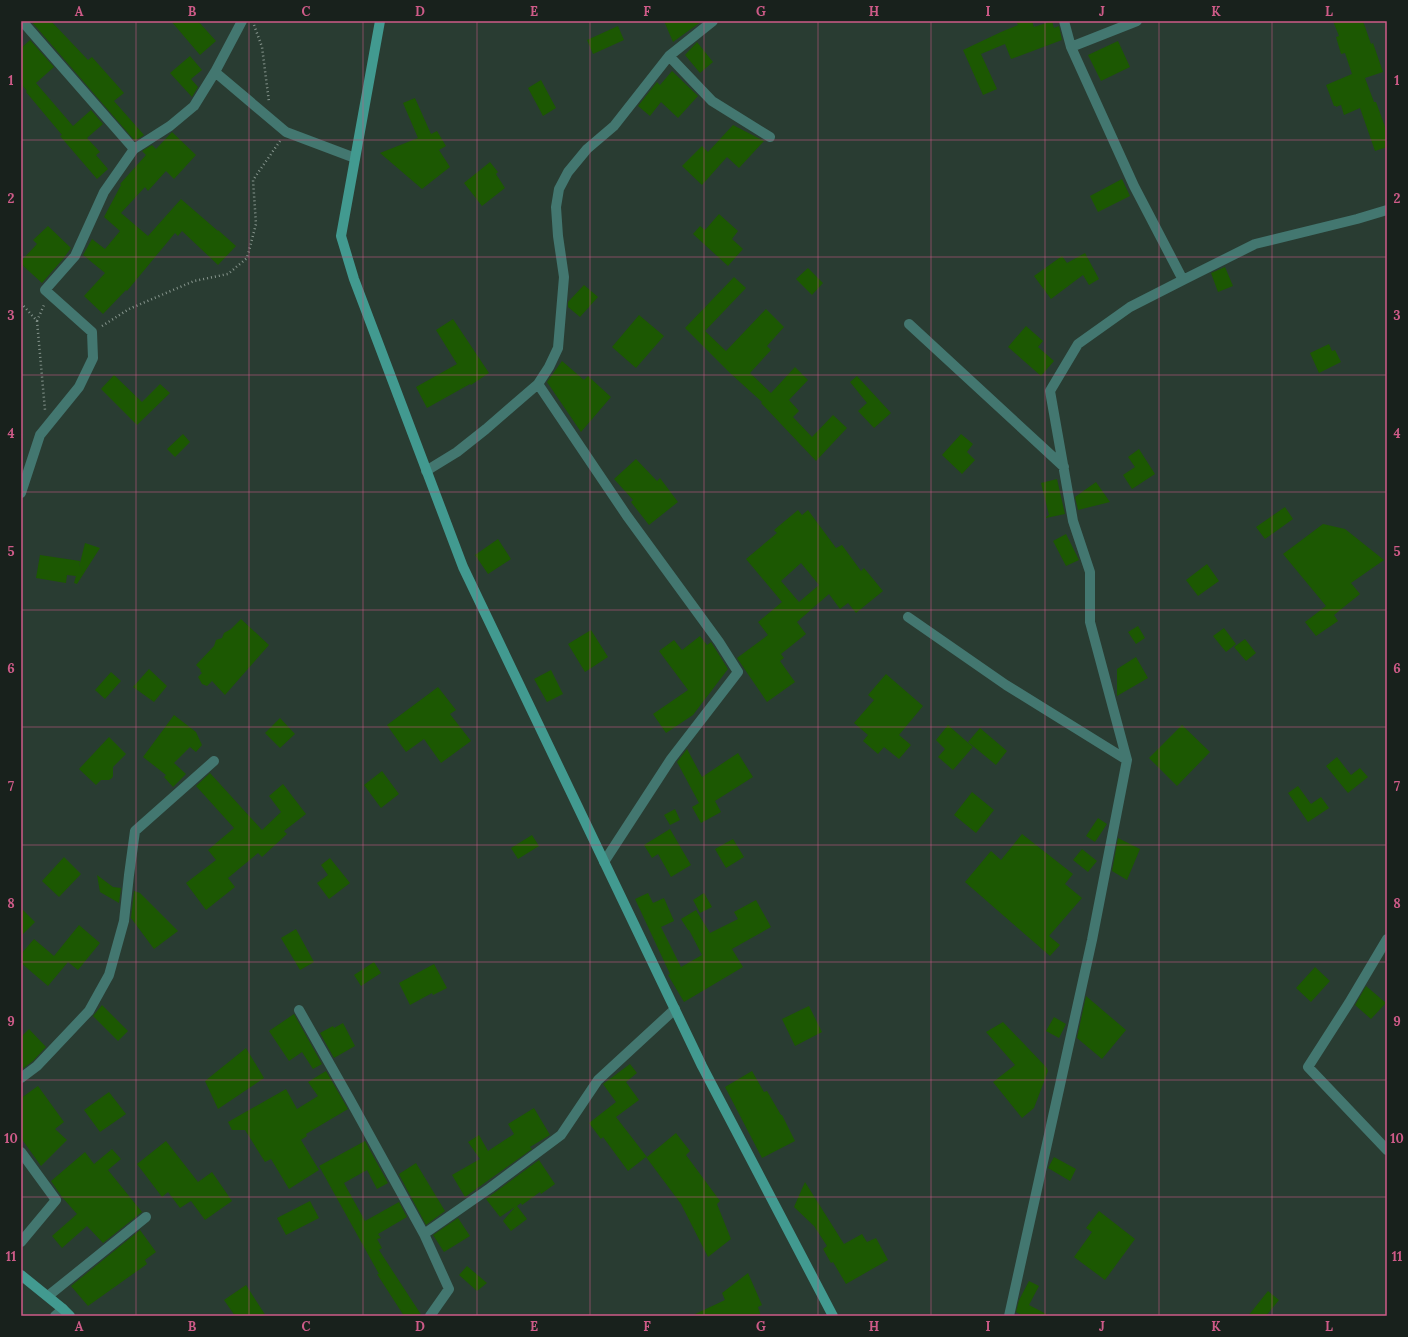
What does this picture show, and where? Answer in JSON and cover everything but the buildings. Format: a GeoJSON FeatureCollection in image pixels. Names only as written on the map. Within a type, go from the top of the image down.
{"type":"FeatureCollection","features":[{"type":"Feature","properties":{"kind":"street"},"geometry":{"type":"LineString","coordinates":[[22,21],[134,149]]}},
{"type":"Feature","properties":{"kind":"street"},"geometry":{"type":"LineString","coordinates":[[21,493],[40,435],[79,387],[94,358],[92,332],[45,290],[75,256],[104,192],[134,149],[170,126],[194,106],[215,72],[242,21]]}},
{"type":"Feature","properties":{"kind":"street"},"geometry":{"type":"LineString","coordinates":[[380,21],[341,236],[354,279],[463,567],[706,1073],[833,1316]]}},
{"type":"Feature","properties":{"kind":"street"},"geometry":{"type":"LineString","coordinates":[[426,471],[457,452],[538,384],[549,367],[558,348],[564,277],[558,236],[556,207],[559,189],[568,172],[587,150],[614,126],[669,56],[713,21]]}},
{"type":"Feature","properties":{"kind":"street"},"geometry":{"type":"LineString","coordinates":[[1064,21],[1071,47],[1134,186],[1183,280]]}},
{"type":"Feature","properties":{"kind":"street"},"geometry":{"type":"LineString","coordinates":[[1071,47],[1137,21]]}},
{"type":"Feature","properties":{"kind":"street"},"geometry":{"type":"LineString","coordinates":[[669,56],[712,101],[770,137]]}},
{"type":"Feature","properties":{"kind":"street"},"geometry":{"type":"LineString","coordinates":[[215,72],[286,132],[355,158]]}},
{"type":"Feature","properties":{"kind":"street"},"geometry":{"type":"LineString","coordinates":[[1009,1316],[1092,940],[1127,760],[1090,622],[1090,572],[1074,521],[1050,391],[1078,344],[1130,307],[1255,244],[1357,219],[1387,210]]}},
{"type":"Feature","properties":{"kind":"street"},"geometry":{"type":"LineString","coordinates":[[910,324],[1064,467]]}},
{"type":"Feature","properties":{"kind":"street"},"geometry":{"type":"LineString","coordinates":[[538,384],[627,516],[719,642],[738,672],[671,759],[604,862]]}},
{"type":"Feature","properties":{"kind":"street"},"geometry":{"type":"LineString","coordinates":[[908,617],[1006,685],[1127,760]]}},
{"type":"Feature","properties":{"kind":"street"},"geometry":{"type":"LineString","coordinates":[[21,1078],[37,1066],[89,1011],[109,975],[124,922],[135,831],[214,761]]}},
{"type":"Feature","properties":{"kind":"street"},"geometry":{"type":"LineString","coordinates":[[1387,939],[1349,1003],[1308,1067],[1387,1150]]}},
{"type":"Feature","properties":{"kind":"street"},"geometry":{"type":"LineString","coordinates":[[424,1234],[490,1188],[561,1135],[598,1080],[675,1009]]}},
{"type":"Feature","properties":{"kind":"street"},"geometry":{"type":"LineString","coordinates":[[299,1010],[350,1098],[424,1234],[449,1289],[430,1316]]}},
{"type":"Feature","properties":{"kind":"street"},"geometry":{"type":"LineString","coordinates":[[21,1152],[56,1200],[21,1242]]}},
{"type":"Feature","properties":{"kind":"street"},"geometry":{"type":"LineString","coordinates":[[48,1296],[146,1217]]}},
{"type":"Feature","properties":{"kind":"street"},"geometry":{"type":"LineString","coordinates":[[21,1275],[67,1312]]}},
{"type":"Feature","properties":{"kind":"street"},"geometry":{"type":"LineString","coordinates":[[55,1316],[67,1312]]}},
{"type":"Feature","properties":{"kind":"path"},"geometry":{"type":"LineString","coordinates":[[252,21],[262,47],[271,120]]}},
{"type":"Feature","properties":{"kind":"path"},"geometry":{"type":"LineString","coordinates":[[92,332],[129,308],[194,281],[228,274],[247,258],[256,224],[253,180],[286,132]]}},
{"type":"Feature","properties":{"kind":"path"},"geometry":{"type":"LineString","coordinates":[[47,426],[37,320],[49,294]]}},
{"type":"Feature","properties":{"kind":"path"},"geometry":{"type":"LineString","coordinates":[[21,303],[37,320]]}}]}
